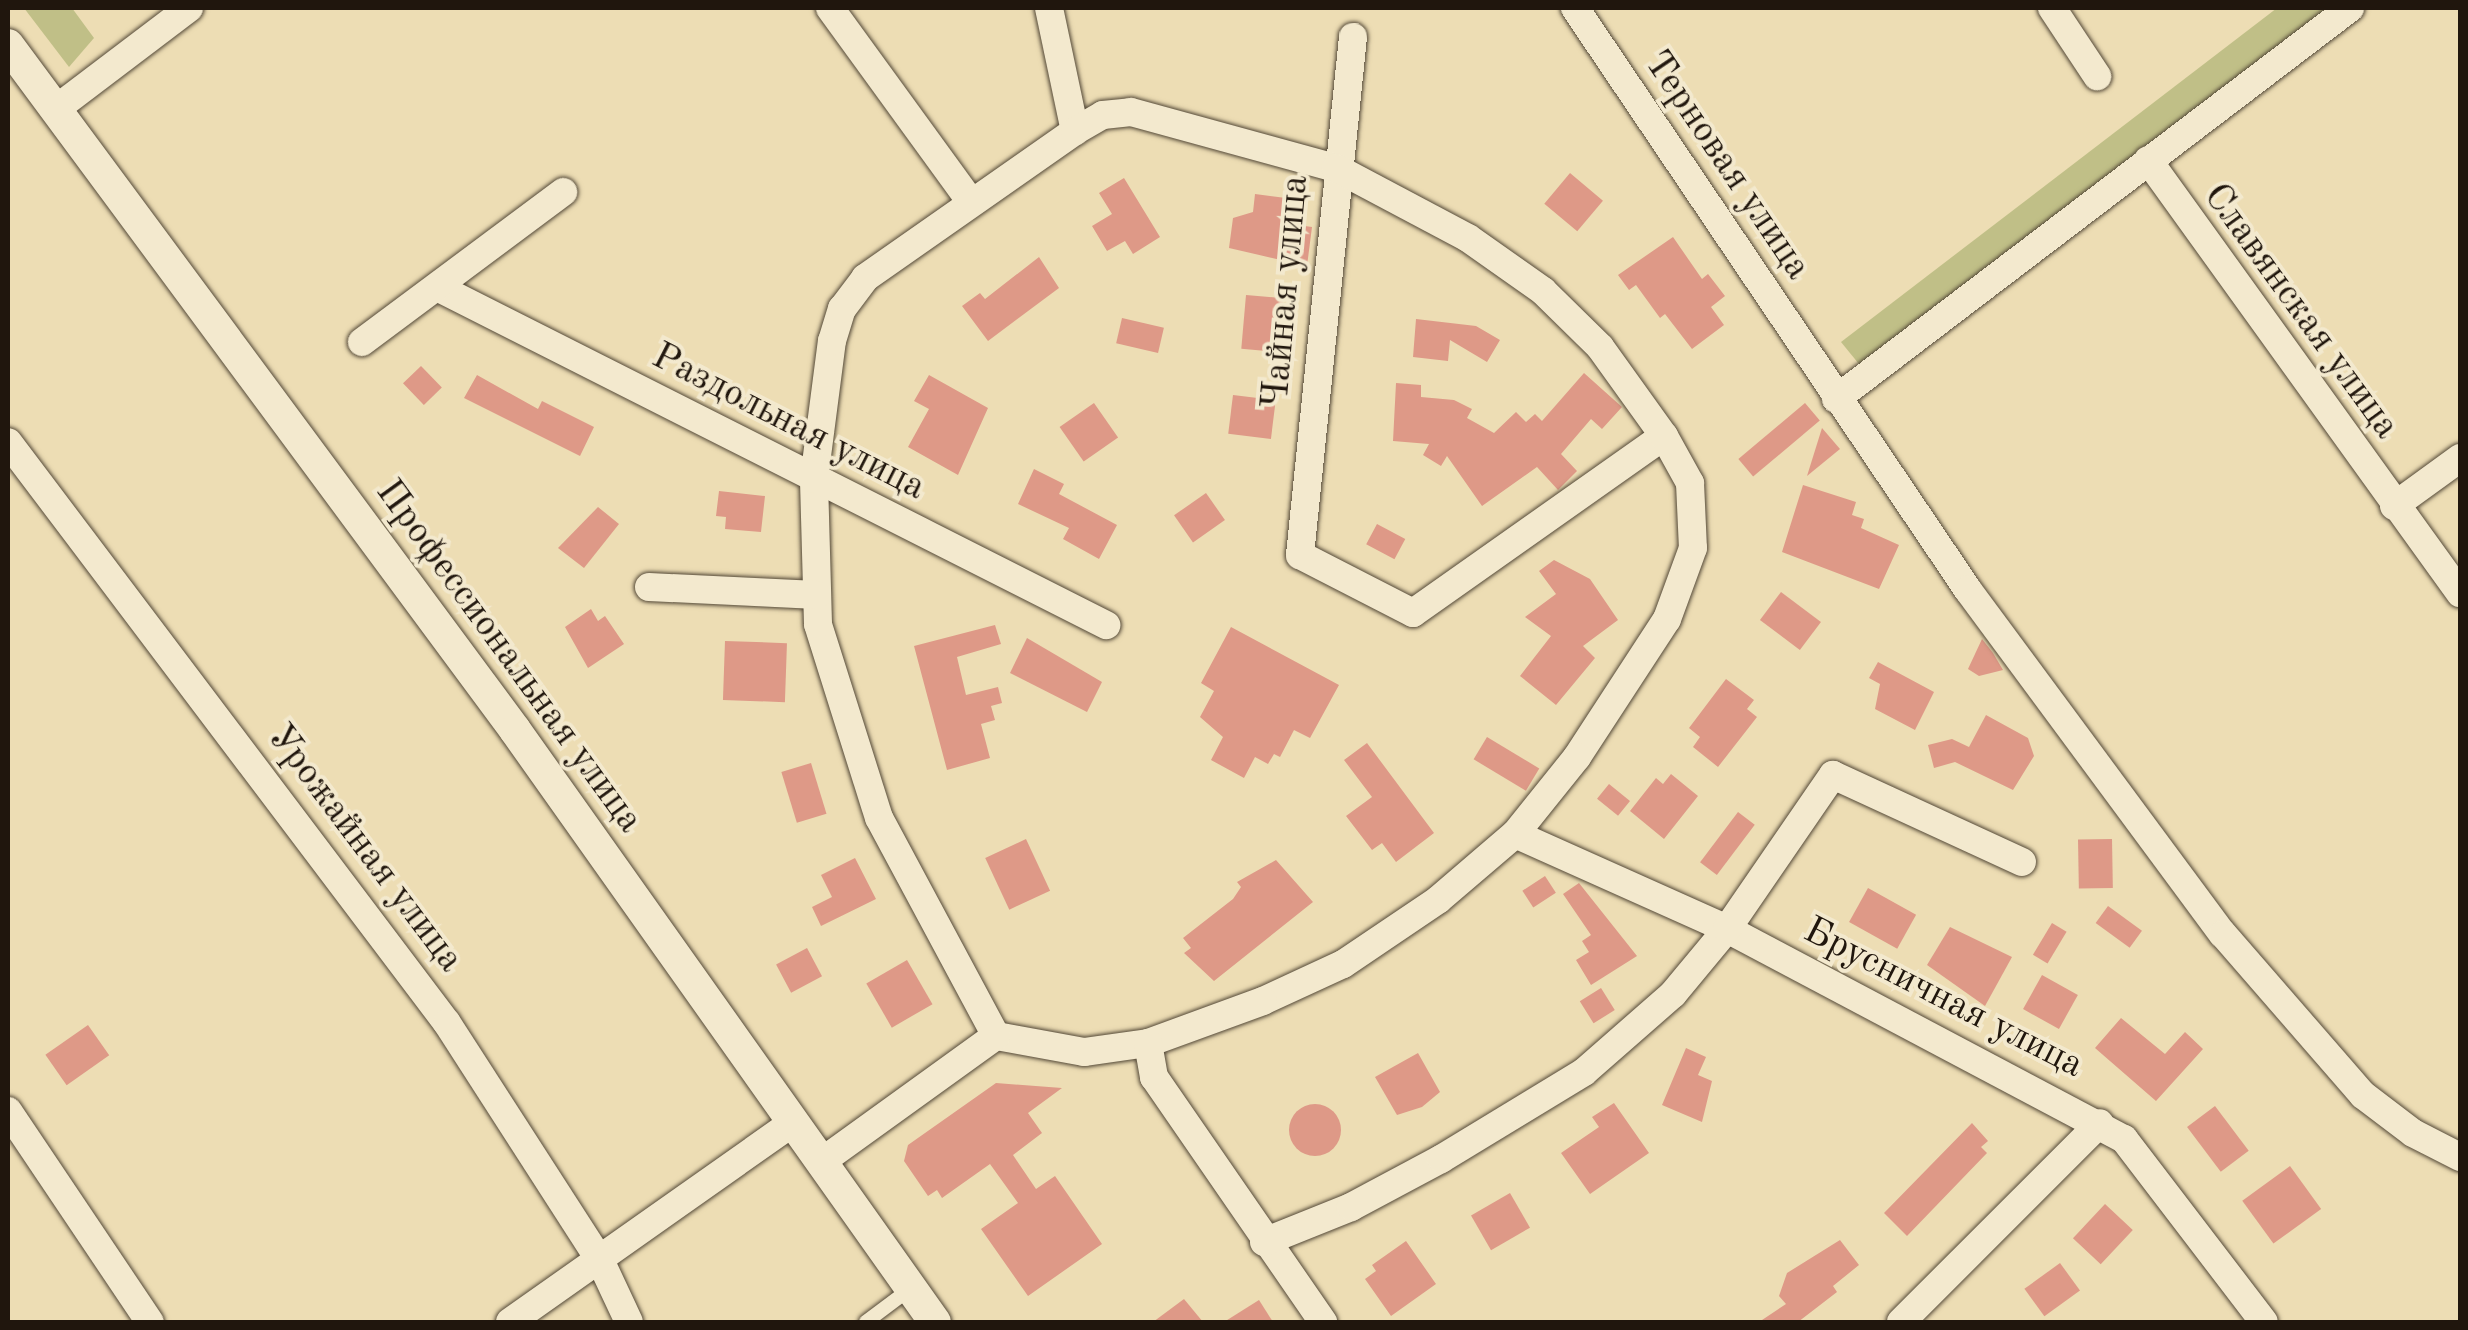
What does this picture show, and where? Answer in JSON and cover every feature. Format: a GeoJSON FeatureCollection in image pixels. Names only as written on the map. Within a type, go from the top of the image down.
{"type":"FeatureCollection","features":[{"type":"Feature","properties":{"kind":"street"},"geometry":{"type":"LineString","coordinates":[[56,110],[189,8]]}},
{"type":"Feature","properties":{"kind":"street"},"geometry":{"type":"LineString","coordinates":[[830,8],[971,202]]}},
{"type":"Feature","properties":{"kind":"street"},"geometry":{"type":"LineString","coordinates":[[1050,8],[1075,130]]}},
{"type":"Feature","properties":{"kind":"street","name":"Терновая улица"},"geometry":{"type":"LineString","coordinates":[[1575,8],[1968,590],[2254,974],[2363,1094],[2413,1133],[2460,1157]]}},
{"type":"Feature","properties":{"kind":"street"},"geometry":{"type":"LineString","coordinates":[[2052,8],[2097,76]]}},
{"type":"Feature","properties":{"kind":"street"},"geometry":{"type":"LineString","coordinates":[[1836,399],[2350,8]]}},
{"type":"Feature","properties":{"kind":"street","name":"Чайная улица"},"geometry":{"type":"LineString","coordinates":[[1352,37],[1300,555],[1413,614],[1664,436]]}},
{"type":"Feature","properties":{"kind":"street","name":"Профессиональная улица"},"geometry":{"type":"LineString","coordinates":[[8,45],[515,730],[935,1322]]}},
{"type":"Feature","properties":{"kind":"street"},"geometry":{"type":"LineString","coordinates":[[822,1162],[996,1036],[1084,1052],[1148,1043],[1342,964],[1438,900],[1515,834],[1626,688],[1667,619],[1693,548],[1690,483],[1664,436],[1600,347],[1543,291],[1454,229],[1336,168],[1148,115],[1103,115],[1075,130],[865,278],[842,308],[814,479],[817,595],[843,714],[879,818],[996,1036]]}},
{"type":"Feature","properties":{"kind":"street","name":"Славянская улица"},"geometry":{"type":"LineString","coordinates":[[2148,160],[2460,594]]}},
{"type":"Feature","properties":{"kind":"street"},"geometry":{"type":"LineString","coordinates":[[362,342],[563,192]]}},
{"type":"Feature","properties":{"kind":"street","name":"Раздольная улица"},"geometry":{"type":"LineString","coordinates":[[437,286],[1106,624]]}},
{"type":"Feature","properties":{"kind":"street","name":"Урожайная улица"},"geometry":{"type":"LineString","coordinates":[[8,442],[447,1022],[600,1260],[629,1322]]}},
{"type":"Feature","properties":{"kind":"street"},"geometry":{"type":"LineString","coordinates":[[2394,506],[2460,458]]}},
{"type":"Feature","properties":{"kind":"street"},"geometry":{"type":"LineString","coordinates":[[649,586],[817,595]]}},
{"type":"Feature","properties":{"kind":"street"},"geometry":{"type":"LineString","coordinates":[[1264,1242],[1442,1159],[1584,1072],[1673,994],[1727,929],[1833,776],[2022,862]]}},
{"type":"Feature","properties":{"kind":"street","name":"Брусничная улица"},"geometry":{"type":"LineString","coordinates":[[1515,834],[1727,929],[2100,1123],[2150,1168],[2264,1322]]}},
{"type":"Feature","properties":{"kind":"street"},"geometry":{"type":"LineString","coordinates":[[1148,1043],[1154,1078],[1323,1322]]}},
{"type":"Feature","properties":{"kind":"street"},"geometry":{"type":"LineString","coordinates":[[8,1111],[150,1322]]}},
{"type":"Feature","properties":{"kind":"street"},"geometry":{"type":"LineString","coordinates":[[1901,1322],[2100,1123]]}},
{"type":"Feature","properties":{"kind":"street"},"geometry":{"type":"LineString","coordinates":[[510,1322],[792,1124]]}},
{"type":"Feature","properties":{"kind":"lane"},"geometry":{"type":"LineString","coordinates":[[866,1322],[911,1288]]}},
{"type":"Feature","properties":{"kind":"shaded area"},"geometry":{"type":"Polygon","coordinates":[[[24,8],[72,8],[94,38],[69,67],[24,8]]]}},
{"type":"Feature","properties":{"kind":"shaded area"},"geometry":{"type":"Polygon","coordinates":[[[2277,8],[2351,8],[1863,369],[1841,342],[2277,8]]]}},
{"type":"Feature","properties":{"kind":"building"},"geometry":{"type":"Polygon","coordinates":[[[1570,173],[1603,201],[1577,231],[1544,204],[1570,173]]]}},
{"type":"Feature","properties":{"kind":"building"},"geometry":{"type":"Polygon","coordinates":[[[1124,178],[1160,237],[1133,254],[1125,241],[1107,251],[1092,226],[1112,214],[1099,193],[1124,178]]]}},
{"type":"Feature","properties":{"kind":"building"},"geometry":{"type":"Polygon","coordinates":[[[1255,194],[1294,199],[1290,224],[1312,227],[1307,266],[1229,248],[1233,218],[1253,212],[1255,194]]]}},
{"type":"Feature","properties":{"kind":"building"},"geometry":{"type":"Polygon","coordinates":[[[1673,237],[1702,279],[1708,274],[1725,296],[1711,307],[1724,325],[1692,349],[1665,314],[1660,318],[1636,285],[1629,290],[1618,275],[1673,237]]]}},
{"type":"Feature","properties":{"kind":"building"},"geometry":{"type":"Polygon","coordinates":[[[1039,257],[1059,288],[988,341],[962,306],[980,293],[985,299],[1039,257]]]}},
{"type":"Feature","properties":{"kind":"building"},"geometry":{"type":"Polygon","coordinates":[[[1246,295],[1283,298],[1278,352],[1241,349],[1246,295]]]}},
{"type":"Feature","properties":{"kind":"building"},"geometry":{"type":"Polygon","coordinates":[[[1122,318],[1164,328],[1158,353],[1116,343],[1122,318]]]}},
{"type":"Feature","properties":{"kind":"building"},"geometry":{"type":"Polygon","coordinates":[[[1416,319],[1476,326],[1500,340],[1487,362],[1450,340],[1448,361],[1413,357],[1416,319]]]}},
{"type":"Feature","properties":{"kind":"building"},"geometry":{"type":"Polygon","coordinates":[[[421,366],[442,388],[424,405],[403,383],[421,366]]]}},
{"type":"Feature","properties":{"kind":"building"},"geometry":{"type":"Polygon","coordinates":[[[1584,373],[1622,407],[1602,429],[1591,419],[1561,454],[1577,471],[1558,490],[1537,467],[1482,506],[1447,456],[1441,466],[1423,455],[1429,444],[1393,441],[1396,383],[1421,385],[1421,397],[1454,400],[1472,409],[1467,418],[1494,433],[1516,412],[1526,422],[1535,414],[1542,421],[1584,373]]]}},
{"type":"Feature","properties":{"kind":"building"},"geometry":{"type":"Polygon","coordinates":[[[477,375],[538,409],[542,401],[594,427],[580,456],[464,398],[477,375]]]}},
{"type":"Feature","properties":{"kind":"building"},"geometry":{"type":"Polygon","coordinates":[[[929,375],[988,408],[958,475],[908,447],[929,409],[914,401],[929,375]]]}},
{"type":"Feature","properties":{"kind":"building"},"geometry":{"type":"Polygon","coordinates":[[[1233,395],[1276,400],[1271,439],[1228,434],[1233,395]]]}},
{"type":"Feature","properties":{"kind":"building"},"geometry":{"type":"Polygon","coordinates":[[[1094,403],[1118,437],[1084,461],[1060,427],[1094,403]]]}},
{"type":"Feature","properties":{"kind":"building"},"geometry":{"type":"Polygon","coordinates":[[[1805,403],[1820,421],[1753,477],[1738,459],[1805,403]]]}},
{"type":"Feature","properties":{"kind":"building"},"geometry":{"type":"Polygon","coordinates":[[[1822,428],[1840,449],[1807,476],[1822,428]]]}},
{"type":"Feature","properties":{"kind":"building"},"geometry":{"type":"Polygon","coordinates":[[[1034,469],[1064,484],[1059,494],[1117,525],[1099,559],[1063,539],[1069,528],[1018,504],[1034,469]]]}},
{"type":"Feature","properties":{"kind":"building"},"geometry":{"type":"Polygon","coordinates":[[[1803,485],[1856,502],[1852,515],[1864,519],[1861,528],[1899,545],[1879,589],[1782,552],[1803,485]]]}},
{"type":"Feature","properties":{"kind":"building"},"geometry":{"type":"Polygon","coordinates":[[[719,491],[765,496],[761,532],[725,529],[726,517],[716,516],[719,491]]]}},
{"type":"Feature","properties":{"kind":"building"},"geometry":{"type":"Polygon","coordinates":[[[1206,493],[1225,520],[1193,542],[1174,515],[1206,493]]]}},
{"type":"Feature","properties":{"kind":"building"},"geometry":{"type":"Polygon","coordinates":[[[598,507],[619,524],[584,568],[558,548],[598,507]]]}},
{"type":"Feature","properties":{"kind":"building"},"geometry":{"type":"Polygon","coordinates":[[[1377,524],[1405,539],[1394,559],[1366,544],[1377,524]]]}},
{"type":"Feature","properties":{"kind":"building"},"geometry":{"type":"Polygon","coordinates":[[[1554,560],[1590,579],[1618,620],[1583,646],[1595,658],[1556,705],[1520,676],[1551,636],[1525,617],[1556,594],[1539,571],[1554,560]]]}},
{"type":"Feature","properties":{"kind":"building"},"geometry":{"type":"Polygon","coordinates":[[[1781,592],[1821,622],[1800,650],[1760,620],[1781,592]]]}},
{"type":"Feature","properties":{"kind":"building"},"geometry":{"type":"Polygon","coordinates":[[[591,609],[598,621],[605,616],[624,644],[588,668],[565,627],[591,609]]]}},
{"type":"Feature","properties":{"kind":"building"},"geometry":{"type":"Polygon","coordinates":[[[995,625],[1001,644],[957,657],[966,695],[998,687],[1002,703],[991,706],[995,720],[981,724],[990,758],[947,770],[914,646],[995,625]]]}},
{"type":"Feature","properties":{"kind":"building"},"geometry":{"type":"Polygon","coordinates":[[[1231,627],[1339,685],[1310,738],[1294,730],[1280,757],[1274,754],[1268,764],[1255,757],[1244,778],[1211,760],[1223,737],[1200,717],[1214,691],[1201,683],[1231,627]]]}},
{"type":"Feature","properties":{"kind":"building"},"geometry":{"type":"Polygon","coordinates":[[[1027,638],[1102,682],[1087,712],[1010,673],[1027,638]]]}},
{"type":"Feature","properties":{"kind":"building"},"geometry":{"type":"Polygon","coordinates":[[[1982,639],[2003,670],[1979,676],[1968,669],[1982,639]]]}},
{"type":"Feature","properties":{"kind":"building"},"geometry":{"type":"Polygon","coordinates":[[[725,641],[787,643],[785,702],[723,700],[725,641]]]}},
{"type":"Feature","properties":{"kind":"building"},"geometry":{"type":"Polygon","coordinates":[[[1878,662],[1934,692],[1915,730],[1875,709],[1880,684],[1869,678],[1878,662]]]}},
{"type":"Feature","properties":{"kind":"building"},"geometry":{"type":"Polygon","coordinates":[[[1726,679],[1754,700],[1747,709],[1757,717],[1718,767],[1693,747],[1700,737],[1689,728],[1726,679]]]}},
{"type":"Feature","properties":{"kind":"building"},"geometry":{"type":"Polygon","coordinates":[[[1986,715],[2028,738],[2034,756],[2013,790],[1955,762],[1934,768],[1928,745],[1952,739],[1969,747],[1986,715]]]}},
{"type":"Feature","properties":{"kind":"building"},"geometry":{"type":"Polygon","coordinates":[[[1487,737],[1539,768],[1526,791],[1474,759],[1487,737]]]}},
{"type":"Feature","properties":{"kind":"building"},"geometry":{"type":"Polygon","coordinates":[[[1367,743],[1434,833],[1396,862],[1382,843],[1372,850],[1346,816],[1372,797],[1344,760],[1367,743]]]}},
{"type":"Feature","properties":{"kind":"building"},"geometry":{"type":"Polygon","coordinates":[[[811,763],[826,814],[797,823],[781,772],[811,763]]]}},
{"type":"Feature","properties":{"kind":"building"},"geometry":{"type":"Polygon","coordinates":[[[1671,774],[1698,796],[1664,839],[1630,811],[1656,778],[1663,784],[1671,774]]]}},
{"type":"Feature","properties":{"kind":"building"},"geometry":{"type":"Polygon","coordinates":[[[1609,784],[1630,801],[1618,816],[1597,799],[1609,784]]]}},
{"type":"Feature","properties":{"kind":"building"},"geometry":{"type":"Polygon","coordinates":[[[1738,812],[1755,825],[1717,875],[1700,862],[1738,812]]]}},
{"type":"Feature","properties":{"kind":"building"},"geometry":{"type":"Polygon","coordinates":[[[1026,839],[1050,891],[1009,910],[985,858],[1026,839]]]}},
{"type":"Feature","properties":{"kind":"building"},"geometry":{"type":"Polygon","coordinates":[[[2112,839],[2113,888],[2079,889],[2078,840],[2112,839]]]}},
{"type":"Feature","properties":{"kind":"building"},"geometry":{"type":"Polygon","coordinates":[[[855,858],[876,899],[821,926],[812,907],[832,897],[821,875],[855,858]]]}},
{"type":"Feature","properties":{"kind":"building"},"geometry":{"type":"Polygon","coordinates":[[[1276,860],[1313,902],[1214,981],[1184,953],[1191,948],[1183,938],[1233,899],[1241,887],[1237,882],[1276,860]]]}},
{"type":"Feature","properties":{"kind":"building"},"geometry":{"type":"Polygon","coordinates":[[[1545,876],[1556,893],[1533,907],[1522,891],[1545,876]]]}},
{"type":"Feature","properties":{"kind":"building"},"geometry":{"type":"Polygon","coordinates":[[[1579,883],[1637,956],[1591,985],[1576,960],[1589,952],[1582,941],[1591,935],[1563,894],[1579,883]]]}},
{"type":"Feature","properties":{"kind":"building"},"geometry":{"type":"Polygon","coordinates":[[[1868,888],[1916,915],[1897,949],[1849,922],[1868,888]]]}},
{"type":"Feature","properties":{"kind":"building"},"geometry":{"type":"Polygon","coordinates":[[[2108,906],[2142,931],[2130,948],[2096,923],[2108,906]]]}},
{"type":"Feature","properties":{"kind":"building"},"geometry":{"type":"Polygon","coordinates":[[[2052,923],[2067,932],[2048,963],[2033,955],[2052,923]]]}},
{"type":"Feature","properties":{"kind":"building"},"geometry":{"type":"Polygon","coordinates":[[[1950,927],[2012,957],[1985,1006],[1927,965],[1950,927]]]}},
{"type":"Feature","properties":{"kind":"building"},"geometry":{"type":"Polygon","coordinates":[[[807,948],[822,976],[791,993],[776,964],[807,948]]]}},
{"type":"Feature","properties":{"kind":"building"},"geometry":{"type":"Polygon","coordinates":[[[907,960],[932,1004],[892,1028],[866,983],[907,960]]]}},
{"type":"Feature","properties":{"kind":"building"},"geometry":{"type":"Polygon","coordinates":[[[2042,975],[2078,995],[2059,1029],[2023,1009],[2042,975]]]}},
{"type":"Feature","properties":{"kind":"building"},"geometry":{"type":"Polygon","coordinates":[[[1601,988],[1615,1010],[1594,1023],[1580,1001],[1601,988]]]}},
{"type":"Feature","properties":{"kind":"building"},"geometry":{"type":"Polygon","coordinates":[[[2121,1018],[2165,1054],[2185,1032],[2203,1049],[2156,1101],[2095,1048],[2121,1018]]]}},
{"type":"Feature","properties":{"kind":"building"},"geometry":{"type":"Polygon","coordinates":[[[88,1025],[109,1055],[67,1085],[45,1055],[88,1025]]]}},
{"type":"Feature","properties":{"kind":"building"},"geometry":{"type":"Polygon","coordinates":[[[1686,1048],[1706,1057],[1698,1075],[1712,1081],[1702,1122],[1662,1105],[1686,1048]]]}},
{"type":"Feature","properties":{"kind":"building"},"geometry":{"type":"Polygon","coordinates":[[[1418,1053],[1440,1092],[1422,1107],[1397,1115],[1375,1077],[1418,1053]]]}},
{"type":"Feature","properties":{"kind":"building"},"geometry":{"type":"Polygon","coordinates":[[[996,1083],[1062,1088],[1028,1113],[1042,1133],[1013,1155],[1036,1189],[1055,1176],[1102,1244],[1028,1296],[981,1229],[1018,1203],[990,1164],[942,1198],[937,1190],[928,1196],[904,1161],[908,1145],[996,1083]]]}},
{"type":"Feature","properties":{"kind":"building"},"geometry":{"type":"Polygon","coordinates":[[[1614,1103],[1649,1153],[1590,1194],[1561,1153],[1599,1127],[1592,1117],[1614,1103]]]}},
{"type":"Feature","properties":{"kind":"building"},"geometry":{"type":"Polygon","coordinates":[[[1315,1104],[1334,1111],[1341,1130],[1334,1149],[1315,1156],[1296,1149],[1289,1130],[1296,1111],[1315,1104]]]}},
{"type":"Feature","properties":{"kind":"building"},"geometry":{"type":"Polygon","coordinates":[[[2215,1106],[2249,1151],[2221,1172],[2187,1127],[2215,1106]]]}},
{"type":"Feature","properties":{"kind":"building"},"geometry":{"type":"Polygon","coordinates":[[[1972,1123],[1988,1141],[1981,1147],[1987,1153],[1907,1236],[1884,1213],[1972,1123]]]}},
{"type":"Feature","properties":{"kind":"building"},"geometry":{"type":"Polygon","coordinates":[[[2290,1166],[2321,1209],[2273,1244],[2242,1201],[2290,1166]]]}},
{"type":"Feature","properties":{"kind":"building"},"geometry":{"type":"Polygon","coordinates":[[[1510,1193],[1530,1228],[1491,1250],[1471,1216],[1510,1193]]]}},
{"type":"Feature","properties":{"kind":"building"},"geometry":{"type":"Polygon","coordinates":[[[2105,1204],[2133,1230],[2101,1264],[2073,1238],[2105,1204]]]}},
{"type":"Feature","properties":{"kind":"building"},"geometry":{"type":"Polygon","coordinates":[[[1840,1240],[1859,1265],[1833,1286],[1837,1292],[1798,1322],[1759,1322],[1786,1304],[1779,1296],[1787,1273],[1840,1240]]]}},
{"type":"Feature","properties":{"kind":"building"},"geometry":{"type":"Polygon","coordinates":[[[1406,1241],[1436,1284],[1391,1316],[1365,1279],[1376,1271],[1372,1265],[1406,1241]]]}},
{"type":"Feature","properties":{"kind":"building"},"geometry":{"type":"Polygon","coordinates":[[[2060,1263],[2080,1291],[2044,1316],[2024,1289],[2060,1263]]]}},
{"type":"Feature","properties":{"kind":"building"},"geometry":{"type":"Polygon","coordinates":[[[1184,1299],[1203,1322],[1153,1322],[1184,1299]]]}},
{"type":"Feature","properties":{"kind":"building"},"geometry":{"type":"Polygon","coordinates":[[[1259,1300],[1273,1322],[1224,1322],[1259,1300]]]}}]}
